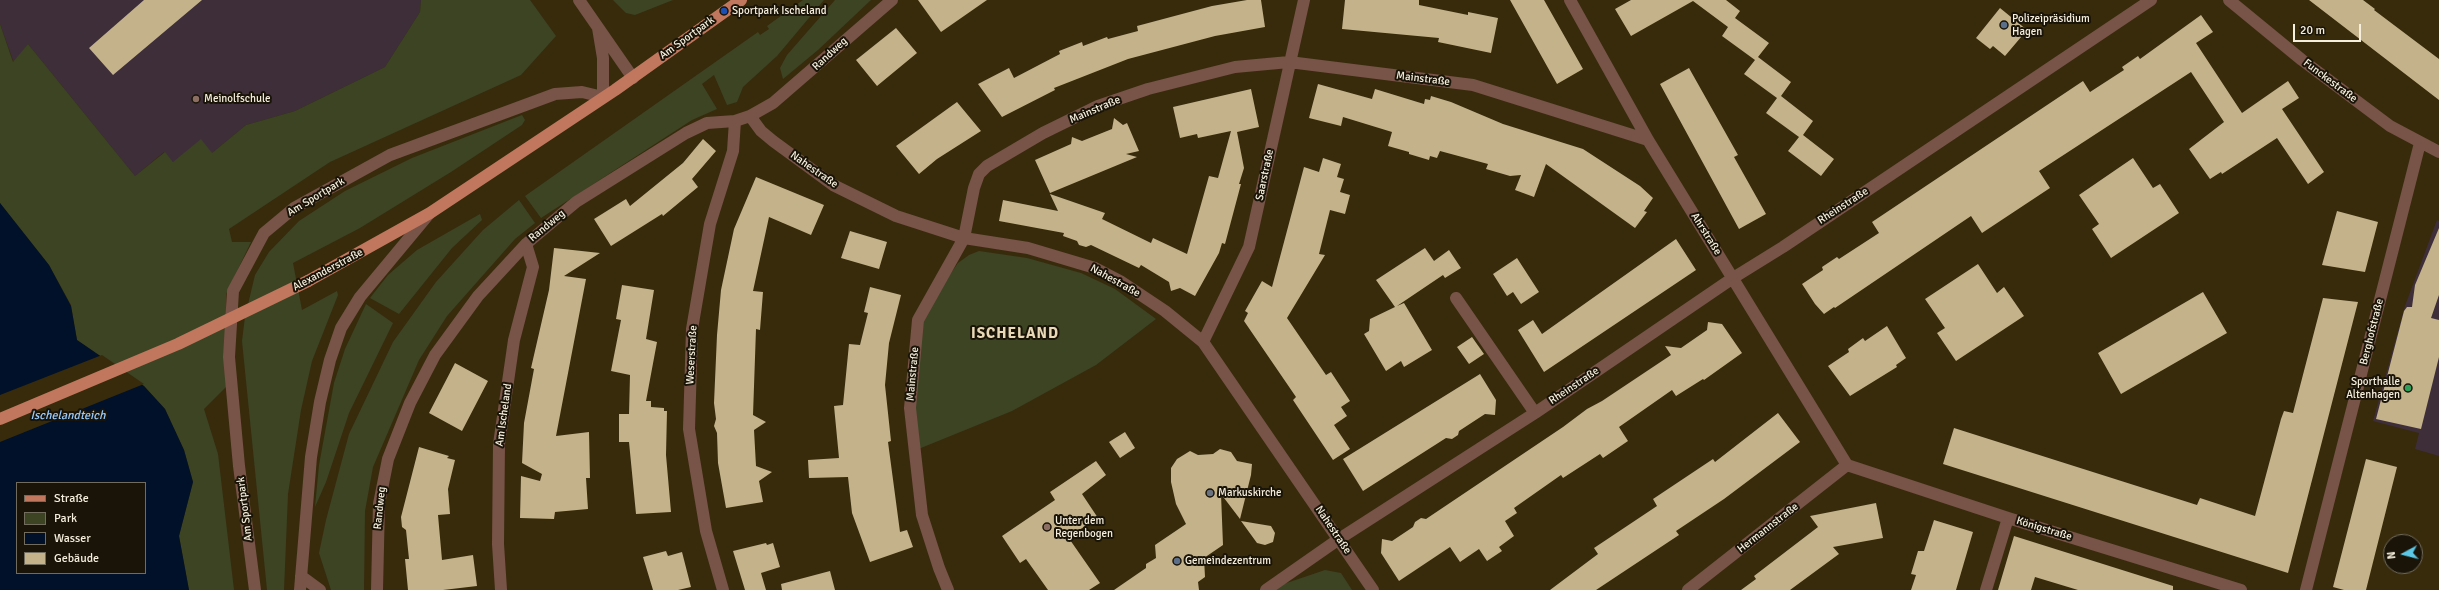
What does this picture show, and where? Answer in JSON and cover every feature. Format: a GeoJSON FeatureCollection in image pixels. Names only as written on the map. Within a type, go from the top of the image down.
{"type":"FeatureCollection","features":[{"type":"Feature","properties":{"kind":"main road","name":"Am Sportpark"},"geometry":{"type":"LineString","coordinates":[[633,78],[741,0]]}},
{"type":"Feature","properties":{"kind":"main road","name":"Alexanderstraße"},"geometry":{"type":"LineString","coordinates":[[0,419],[172,347],[308,281],[430,213],[633,78]]}},
{"type":"Feature","properties":{"kind":"street"},"geometry":{"type":"LineString","coordinates":[[579,0],[633,78]]}},
{"type":"Feature","properties":{"kind":"street","name":"Randweg"},"geometry":{"type":"LineString","coordinates":[[377,590],[379,504],[388,459],[410,403],[435,355],[473,302],[526,244],[576,202],[686,133],[707,122],[735,121],[750,116],[794,87],[855,30],[892,0]]}},
{"type":"Feature","properties":{"kind":"street","name":"Saarstraße"},"geometry":{"type":"LineString","coordinates":[[1203,342],[1249,247],[1304,0]]}},
{"type":"Feature","properties":{"kind":"street","name":"Ahrstraße"},"geometry":{"type":"LineString","coordinates":[[1570,0],[1648,140],[1847,465]]}},
{"type":"Feature","properties":{"kind":"street","name":"Rheinstraße"},"geometry":{"type":"LineString","coordinates":[[1266,590],[1339,539],[1535,413],[1733,278],[1783,247],[2151,0]]}},
{"type":"Feature","properties":{"kind":"street","name":"Funckestraße"},"geometry":{"type":"LineString","coordinates":[[2229,0],[2302,60],[2390,126],[2439,152]]}},
{"type":"Feature","properties":{"kind":"street"},"geometry":{"type":"LineString","coordinates":[[598,28],[603,58],[603,97]]}},
{"type":"Feature","properties":{"kind":"street","name":"Mainstraße"},"geometry":{"type":"LineString","coordinates":[[948,590],[939,568],[922,515],[910,408],[918,320],[964,238],[979,174],[1043,133],[1098,106],[1148,90],[1235,67],[1289,62],[1473,85],[1648,140]]}},
{"type":"Feature","properties":{"kind":"street","name":"Am Sportpark"},"geometry":{"type":"LineString","coordinates":[[255,590],[239,466],[229,357],[233,291],[264,233],[294,208],[390,155],[556,94],[582,92],[603,97]]}},
{"type":"Feature","properties":{"kind":"street","name":"Nahestraße"},"geometry":{"type":"LineString","coordinates":[[750,116],[761,131],[773,141],[833,185],[896,216],[964,238],[1028,248],[1095,268],[1120,281],[1165,311],[1203,342],[1374,590]]}},
{"type":"Feature","properties":{"kind":"street","name":"Weserstraße"},"geometry":{"type":"LineString","coordinates":[[723,590],[706,531],[689,429],[692,329],[710,224],[733,151],[735,121]]}},
{"type":"Feature","properties":{"kind":"street","name":"Berghofstraße"},"geometry":{"type":"LineString","coordinates":[[2306,590],[2420,143]]}},
{"type":"Feature","properties":{"kind":"street"},"geometry":{"type":"LineString","coordinates":[[300,590],[311,457],[320,402],[330,360],[341,328],[360,297],[430,213]]}},
{"type":"Feature","properties":{"kind":"street","name":"Am Ischeland"},"geometry":{"type":"LineString","coordinates":[[501,590],[498,544],[499,444],[514,340],[533,267],[526,244]]}},
{"type":"Feature","properties":{"kind":"street"},"geometry":{"type":"LineString","coordinates":[[1456,298],[1535,413]]}},
{"type":"Feature","properties":{"kind":"street","name":"Königstraße"},"geometry":{"type":"LineString","coordinates":[[1847,465],[2008,518],[2241,590]]}},
{"type":"Feature","properties":{"kind":"street","name":"Hermannstraße"},"geometry":{"type":"LineString","coordinates":[[1688,590],[1847,465]]}},
{"type":"Feature","properties":{"kind":"street"},"geometry":{"type":"LineString","coordinates":[[1986,590],[2008,518]]}},
{"type":"Feature","properties":{"kind":"street"},"geometry":{"type":"LineString","coordinates":[[301,576],[320,590]]}},
{"type":"Feature","properties":{"kind":"shaded area","name":"Meinolfschule"},"geometry":{"type":"Polygon","coordinates":[[[0,0],[421,0],[420,12],[385,67],[295,111],[246,125],[212,153],[173,162],[164,152],[135,176],[28,44],[14,63],[0,24],[0,0]]]}},
{"type":"Feature","properties":{"kind":"shaded area"},"geometry":{"type":"Polygon","coordinates":[[[2437,220],[2439,221],[2439,456],[2415,449],[2419,433],[2373,421],[2405,306],[2437,220]]]}},
{"type":"Feature","properties":{"kind":"green space"},"geometry":{"type":"Polygon","coordinates":[[[421,0],[530,0],[556,36],[521,75],[330,162],[229,229],[232,242],[251,242],[226,294],[226,387],[204,409],[218,454],[234,590],[189,590],[179,536],[193,482],[184,450],[165,409],[144,386],[77,340],[71,305],[49,265],[0,203],[0,24],[13,62],[28,44],[135,176],[165,152],[173,162],[201,139],[212,153],[246,125],[295,111],[385,67],[420,12],[421,0]]]}},
{"type":"Feature","properties":{"kind":"green space"},"geometry":{"type":"Polygon","coordinates":[[[613,0],[673,0],[635,15],[626,13],[613,0]]]}},
{"type":"Feature","properties":{"kind":"green space"},"geometry":{"type":"Polygon","coordinates":[[[803,0],[824,0],[777,56],[743,87],[737,102],[727,105],[714,75],[702,84],[717,109],[692,120],[541,218],[525,196],[758,32],[760,35],[769,29],[767,26],[803,0]]]}},
{"type":"Feature","properties":{"kind":"green space"},"geometry":{"type":"Polygon","coordinates":[[[835,0],[871,0],[818,50],[783,79],[780,68],[787,55],[835,0]]]}},
{"type":"Feature","properties":{"kind":"green space"},"geometry":{"type":"Polygon","coordinates":[[[522,115],[525,120],[522,125],[451,172],[360,228],[293,263],[302,310],[337,291],[338,295],[312,361],[301,410],[288,494],[284,590],[267,590],[242,341],[245,317],[255,275],[269,252],[299,221],[345,191],[412,158],[522,115]]]}},
{"type":"Feature","properties":{"kind":"green space"},"geometry":{"type":"Polygon","coordinates":[[[519,200],[535,223],[515,239],[447,316],[419,360],[373,467],[365,511],[364,590],[331,590],[319,553],[326,520],[349,434],[393,342],[436,282],[483,230],[519,200]]]}},
{"type":"Feature","properties":{"kind":"green space"},"geometry":{"type":"Polygon","coordinates":[[[480,214],[482,220],[452,248],[399,314],[370,298],[388,275],[417,250],[480,214]]]}},
{"type":"Feature","properties":{"kind":"green space"},"geometry":{"type":"Polygon","coordinates":[[[979,251],[1027,258],[1081,273],[1115,289],[1156,319],[1096,365],[1012,411],[916,450],[910,408],[918,320],[958,263],[969,255],[979,251]]]}},
{"type":"Feature","properties":{"kind":"green space"},"geometry":{"type":"Polygon","coordinates":[[[366,304],[393,323],[349,413],[326,482],[315,507],[319,465],[334,383],[345,349],[366,304]]]}},
{"type":"Feature","properties":{"kind":"green space"},"geometry":{"type":"Polygon","coordinates":[[[1325,570],[1341,573],[1352,590],[1266,590],[1325,570]]]}},
{"type":"Feature","properties":{"kind":"water","name":"Ischelandteich"},"geometry":{"type":"Polygon","coordinates":[[[0,203],[49,265],[71,306],[77,340],[144,386],[165,409],[184,450],[193,482],[179,536],[189,590],[0,590],[0,203]]]}},
{"type":"Feature","properties":{"kind":"pier"},"geometry":{"type":"Polygon","coordinates":[[[102,355],[144,384],[0,442],[0,395],[102,355]]]}},
{"type":"Feature","properties":{"kind":"building"},"geometry":{"type":"Polygon","coordinates":[[[144,0],[202,0],[113,75],[89,48],[144,0]]]}},
{"type":"Feature","properties":{"kind":"building"},"geometry":{"type":"Polygon","coordinates":[[[918,0],[987,0],[941,32],[918,0]]]}},
{"type":"Feature","properties":{"kind":"building"},"geometry":{"type":"Polygon","coordinates":[[[1247,0],[1261,0],[1265,27],[1215,36],[1128,59],[1054,88],[1055,90],[1002,117],[978,84],[1009,68],[1014,78],[1060,54],[1059,51],[1082,42],[1083,46],[1107,37],[1108,39],[1138,31],[1137,26],[1212,6],[1247,0]]]}},
{"type":"Feature","properties":{"kind":"building"},"geometry":{"type":"Polygon","coordinates":[[[1345,0],[1419,0],[1419,5],[1468,15],[1468,12],[1498,18],[1491,53],[1438,42],[1439,38],[1342,29],[1345,0]]]}},
{"type":"Feature","properties":{"kind":"building"},"geometry":{"type":"Polygon","coordinates":[[[1510,0],[1544,0],[1583,69],[1557,84],[1510,0]]]}},
{"type":"Feature","properties":{"kind":"building"},"geometry":{"type":"Polygon","coordinates":[[[1631,0],[1726,0],[1740,11],[1735,18],[1769,43],[1758,57],[1791,82],[1781,96],[1813,121],[1803,135],[1834,159],[1821,176],[1788,151],[1799,137],[1766,113],[1777,98],[1744,74],[1755,60],[1722,36],[1728,27],[1693,1],[1631,36],[1615,9],[1631,0]]]}},
{"type":"Feature","properties":{"kind":"building"},"geometry":{"type":"Polygon","coordinates":[[[2309,0],[2363,0],[2375,9],[2374,10],[2439,59],[2439,100],[2309,0]]]}},
{"type":"Feature","properties":{"kind":"building","name":"Polizeipräsidium Hagen"},"geometry":{"type":"Polygon","coordinates":[[[2000,8],[2027,30],[2005,56],[1993,46],[1990,49],[1976,38],[2000,8]]]}},
{"type":"Feature","properties":{"kind":"building"},"geometry":{"type":"Polygon","coordinates":[[[2201,15],[2213,32],[2196,43],[2242,113],[2288,81],[2299,98],[2282,109],[2324,172],[2308,184],[2277,138],[2222,174],[2221,172],[2210,179],[2189,149],[2224,122],[2191,72],[2039,171],[2050,188],[1982,233],[1971,216],[1835,308],[1834,307],[1824,314],[1815,304],[1802,284],[1823,270],[1822,267],[1837,257],[1839,259],[1879,233],[1872,222],[2083,81],[2090,92],[2124,70],[2122,67],[2138,56],[2140,59],[2201,15]]]}},
{"type":"Feature","properties":{"kind":"building"},"geometry":{"type":"Polygon","coordinates":[[[896,28],[917,53],[877,86],[856,60],[896,28]]]}},
{"type":"Feature","properties":{"kind":"building"},"geometry":{"type":"Polygon","coordinates":[[[1689,68],[1738,155],[1734,157],[1766,214],[1739,229],[1660,84],[1689,68]]]}},
{"type":"Feature","properties":{"kind":"building"},"geometry":{"type":"Polygon","coordinates":[[[1318,84],[1372,99],[1375,89],[1424,104],[1425,99],[1430,100],[1431,96],[1451,102],[1503,124],[1583,149],[1640,186],[1653,198],[1644,211],[1647,212],[1635,228],[1546,164],[1534,197],[1515,190],[1521,175],[1510,176],[1486,169],[1488,164],[1440,151],[1437,158],[1430,156],[1429,160],[1409,154],[1409,152],[1388,146],[1392,132],[1343,117],[1341,126],[1309,118],[1318,84]]]}},
{"type":"Feature","properties":{"kind":"building"},"geometry":{"type":"Polygon","coordinates":[[[1251,89],[1259,127],[1237,132],[1244,168],[1239,184],[1241,184],[1225,244],[1222,243],[1219,253],[1195,296],[1180,288],[1171,291],[1169,282],[1141,265],[1139,268],[1091,245],[1086,247],[1079,245],[1077,241],[1063,236],[1064,233],[999,221],[1003,200],[1058,211],[1050,194],[1105,213],[1102,219],[1151,243],[1153,238],[1187,254],[1209,176],[1218,178],[1231,131],[1198,138],[1197,134],[1180,138],[1173,107],[1251,89]]]}},
{"type":"Feature","properties":{"kind":"building"},"geometry":{"type":"Polygon","coordinates":[[[957,102],[981,131],[937,159],[919,174],[896,146],[957,102]]]}},
{"type":"Feature","properties":{"kind":"building"},"geometry":{"type":"Polygon","coordinates":[[[1114,118],[1123,125],[1127,123],[1139,151],[1126,154],[1137,157],[1050,193],[1035,160],[1071,144],[1072,137],[1082,141],[1112,129],[1114,118]]]}},
{"type":"Feature","properties":{"kind":"building"},"geometry":{"type":"Polygon","coordinates":[[[703,139],[716,151],[692,179],[698,187],[663,216],[662,214],[611,246],[594,219],[626,199],[630,206],[683,163],[703,139]]]}},
{"type":"Feature","properties":{"kind":"building"},"geometry":{"type":"Polygon","coordinates":[[[1323,158],[1341,164],[1337,177],[1344,179],[1340,192],[1350,195],[1345,214],[1330,210],[1319,254],[1325,255],[1287,318],[1326,375],[1331,372],[1350,401],[1341,407],[1347,416],[1334,425],[1350,449],[1333,460],[1293,400],[1296,397],[1244,321],[1248,313],[1245,311],[1262,281],[1272,287],[1304,167],[1319,172],[1323,158]]]}},
{"type":"Feature","properties":{"kind":"building"},"geometry":{"type":"Polygon","coordinates":[[[2133,158],[2153,188],[2160,184],[2179,213],[2111,258],[2092,229],[2099,224],[2079,195],[2133,158]]]}},
{"type":"Feature","properties":{"kind":"building"},"geometry":{"type":"Polygon","coordinates":[[[756,177],[824,205],[811,235],[769,217],[753,291],[763,292],[760,330],[756,329],[753,415],[766,422],[754,430],[756,466],[772,472],[759,481],[763,502],[726,508],[718,463],[717,433],[714,426],[716,419],[714,403],[717,335],[721,290],[734,229],[756,177]]]}},
{"type":"Feature","properties":{"kind":"building"},"geometry":{"type":"Polygon","coordinates":[[[2337,211],[2378,222],[2365,272],[2322,265],[2337,211]]]}},
{"type":"Feature","properties":{"kind":"building","name":"Sporthalle Altenhagen"},"geometry":{"type":"Polygon","coordinates":[[[2439,228],[2439,295],[2431,318],[2439,320],[2439,357],[2421,429],[2376,419],[2404,311],[2407,307],[2412,307],[2415,285],[2439,228]]]}},
{"type":"Feature","properties":{"kind":"building"},"geometry":{"type":"Polygon","coordinates":[[[850,231],[887,242],[879,269],[841,258],[850,231]]]}},
{"type":"Feature","properties":{"kind":"building"},"geometry":{"type":"Polygon","coordinates":[[[1676,239],[1696,270],[1544,372],[1518,330],[1533,320],[1542,334],[1676,239]]]}},
{"type":"Feature","properties":{"kind":"building"},"geometry":{"type":"Polygon","coordinates":[[[554,248],[600,253],[564,276],[586,279],[556,436],[589,432],[590,478],[586,478],[588,509],[555,512],[554,519],[520,518],[521,476],[540,481],[542,474],[522,463],[524,423],[534,369],[531,368],[549,290],[554,248]]]}},
{"type":"Feature","properties":{"kind":"building"},"geometry":{"type":"Polygon","coordinates":[[[1425,248],[1434,261],[1449,250],[1461,268],[1445,278],[1443,275],[1397,306],[1404,303],[1432,350],[1404,367],[1401,361],[1386,371],[1364,334],[1369,331],[1370,319],[1395,307],[1376,280],[1425,248]]]}},
{"type":"Feature","properties":{"kind":"building"},"geometry":{"type":"Polygon","coordinates":[[[1517,258],[1539,292],[1521,304],[1513,292],[1507,296],[1493,274],[1517,258]]]}},
{"type":"Feature","properties":{"kind":"building"},"geometry":{"type":"Polygon","coordinates":[[[1978,264],[1997,293],[2004,287],[2024,316],[1956,361],[1937,333],[1945,328],[1925,299],[1978,264]]]}},
{"type":"Feature","properties":{"kind":"building"},"geometry":{"type":"Polygon","coordinates":[[[622,285],[654,290],[646,339],[657,342],[646,401],[651,401],[651,407],[664,408],[664,411],[667,411],[666,455],[671,512],[636,514],[629,442],[619,442],[619,414],[629,414],[630,375],[611,371],[621,320],[616,319],[622,285]]]}},
{"type":"Feature","properties":{"kind":"building"},"geometry":{"type":"Polygon","coordinates":[[[870,287],[901,295],[889,343],[885,385],[891,441],[888,442],[900,532],[907,530],[913,547],[870,562],[852,513],[848,477],[809,478],[808,460],[839,458],[834,406],[843,405],[849,344],[860,345],[868,313],[864,312],[870,287]]]}},
{"type":"Feature","properties":{"kind":"building"},"geometry":{"type":"Polygon","coordinates":[[[2203,292],[2227,333],[2121,394],[2098,353],[2203,292]]]}},
{"type":"Feature","properties":{"kind":"building"},"geometry":{"type":"Polygon","coordinates":[[[2323,298],[2358,302],[2288,573],[1943,464],[1954,428],[2197,505],[2200,498],[2255,516],[2281,419],[2284,411],[2293,413],[2323,298]]]}},
{"type":"Feature","properties":{"kind":"building"},"geometry":{"type":"Polygon","coordinates":[[[1708,322],[1722,324],[1742,353],[1704,380],[1703,379],[1676,396],[1672,390],[1619,427],[1628,441],[1603,458],[1600,454],[1563,478],[1561,475],[1514,508],[1517,513],[1505,521],[1514,536],[1499,547],[1502,551],[1487,561],[1479,549],[1460,562],[1450,547],[1399,581],[1381,553],[1382,539],[1392,541],[1413,527],[1415,522],[1421,518],[1426,519],[1563,427],[1587,409],[1602,401],[1671,355],[1665,346],[1681,348],[1707,330],[1708,322]]]}},
{"type":"Feature","properties":{"kind":"building"},"geometry":{"type":"Polygon","coordinates":[[[1887,326],[1906,358],[1896,365],[1897,367],[1850,396],[1828,366],[1849,352],[1848,349],[1863,338],[1865,341],[1887,326]]]}},
{"type":"Feature","properties":{"kind":"building"},"geometry":{"type":"Polygon","coordinates":[[[1472,337],[1484,354],[1469,364],[1457,347],[1472,337]]]}},
{"type":"Feature","properties":{"kind":"building"},"geometry":{"type":"Polygon","coordinates":[[[455,363],[488,381],[462,431],[429,413],[455,363]]]}},
{"type":"Feature","properties":{"kind":"building"},"geometry":{"type":"Polygon","coordinates":[[[1480,374],[1496,400],[1495,415],[1485,414],[1459,431],[1458,435],[1452,439],[1446,438],[1363,491],[1343,459],[1480,374]]]}},
{"type":"Feature","properties":{"kind":"building"},"geometry":{"type":"Polygon","coordinates":[[[1778,413],[1800,442],[1724,499],[1676,531],[1679,535],[1596,590],[1550,590],[1598,554],[1594,548],[1657,506],[1653,499],[1713,459],[1715,462],[1778,413]]]}},
{"type":"Feature","properties":{"kind":"building"},"geometry":{"type":"Polygon","coordinates":[[[1125,432],[1135,448],[1120,458],[1109,442],[1125,432]]]}},
{"type":"Feature","properties":{"kind":"building"},"geometry":{"type":"Polygon","coordinates":[[[419,447],[449,456],[447,458],[455,460],[448,489],[450,514],[438,515],[442,560],[473,555],[477,586],[443,590],[408,590],[405,559],[409,559],[406,530],[402,527],[401,517],[419,447]]]}},
{"type":"Feature","properties":{"kind":"building"},"geometry":{"type":"Polygon","coordinates":[[[1220,449],[1231,452],[1237,461],[1252,464],[1251,475],[1240,519],[1221,494],[1223,545],[1204,558],[1205,577],[1198,582],[1199,590],[1114,590],[1146,568],[1146,564],[1156,558],[1155,545],[1186,524],[1176,504],[1171,482],[1171,468],[1177,459],[1190,451],[1198,455],[1213,454],[1220,449]]]}},
{"type":"Feature","properties":{"kind":"building"},"geometry":{"type":"Polygon","coordinates":[[[2366,459],[2397,467],[2366,590],[2344,590],[2333,587],[2366,459]]]}},
{"type":"Feature","properties":{"kind":"building","name":"Unter dem Regenbogen"},"geometry":{"type":"Polygon","coordinates":[[[1096,461],[1106,475],[1082,494],[1098,518],[1068,537],[1100,583],[1089,590],[1048,590],[1026,559],[1020,563],[1002,536],[1055,500],[1050,492],[1096,461]]]}},
{"type":"Feature","properties":{"kind":"building"},"geometry":{"type":"Polygon","coordinates":[[[1876,503],[1883,538],[1833,547],[1839,554],[1790,590],[1741,590],[1756,579],[1754,576],[1818,527],[1810,516],[1876,503]]]}},
{"type":"Feature","properties":{"kind":"building"},"geometry":{"type":"Polygon","coordinates":[[[1934,520],[1973,532],[1956,590],[1911,590],[1916,575],[1911,574],[1918,551],[1924,551],[1934,520]]]}},
{"type":"Feature","properties":{"kind":"building"},"geometry":{"type":"Polygon","coordinates":[[[1241,521],[1271,526],[1275,533],[1273,542],[1265,545],[1257,543],[1241,521]]]}},
{"type":"Feature","properties":{"kind":"building"},"geometry":{"type":"Polygon","coordinates":[[[2014,536],[2173,586],[2173,590],[2078,590],[2035,577],[2031,590],[1998,590],[2014,536]]]}},
{"type":"Feature","properties":{"kind":"building"},"geometry":{"type":"Polygon","coordinates":[[[766,543],[767,545],[773,543],[780,567],[761,573],[766,590],[745,590],[733,551],[766,543]]]}},
{"type":"Feature","properties":{"kind":"building"},"geometry":{"type":"Polygon","coordinates":[[[666,551],[668,556],[682,552],[691,587],[678,590],[653,590],[643,557],[666,551]]]}},
{"type":"Feature","properties":{"kind":"building"},"geometry":{"type":"Polygon","coordinates":[[[830,571],[835,590],[782,590],[781,584],[830,571]]]}},
{"type":"Feature","properties":{"kind":"place","name":"Sportpark Ischeland"},"geometry":{"type":"Point","coordinates":[724,11]}},
{"type":"Feature","properties":{"kind":"place","name":"Polizeipräsidium Hagen"},"geometry":{"type":"Point","coordinates":[2004,25]}},
{"type":"Feature","properties":{"kind":"place","name":"Meinolfschule"},"geometry":{"type":"Point","coordinates":[196,99]}},
{"type":"Feature","properties":{"kind":"place","name":"Sporthalle Altenhagen"},"geometry":{"type":"Point","coordinates":[2408,388]}},
{"type":"Feature","properties":{"kind":"place","name":"Markuskirche"},"geometry":{"type":"Point","coordinates":[1210,493]}},
{"type":"Feature","properties":{"kind":"place","name":"Unter dem Regenbogen"},"geometry":{"type":"Point","coordinates":[1047,527]}},
{"type":"Feature","properties":{"kind":"place","name":"Gemeindezentrum"},"geometry":{"type":"Point","coordinates":[1177,561]}},
{"type":"Feature","properties":{"kind":"district","name":"ISCHELAND"},"geometry":{"type":"Point","coordinates":[1015,334]}}]}
